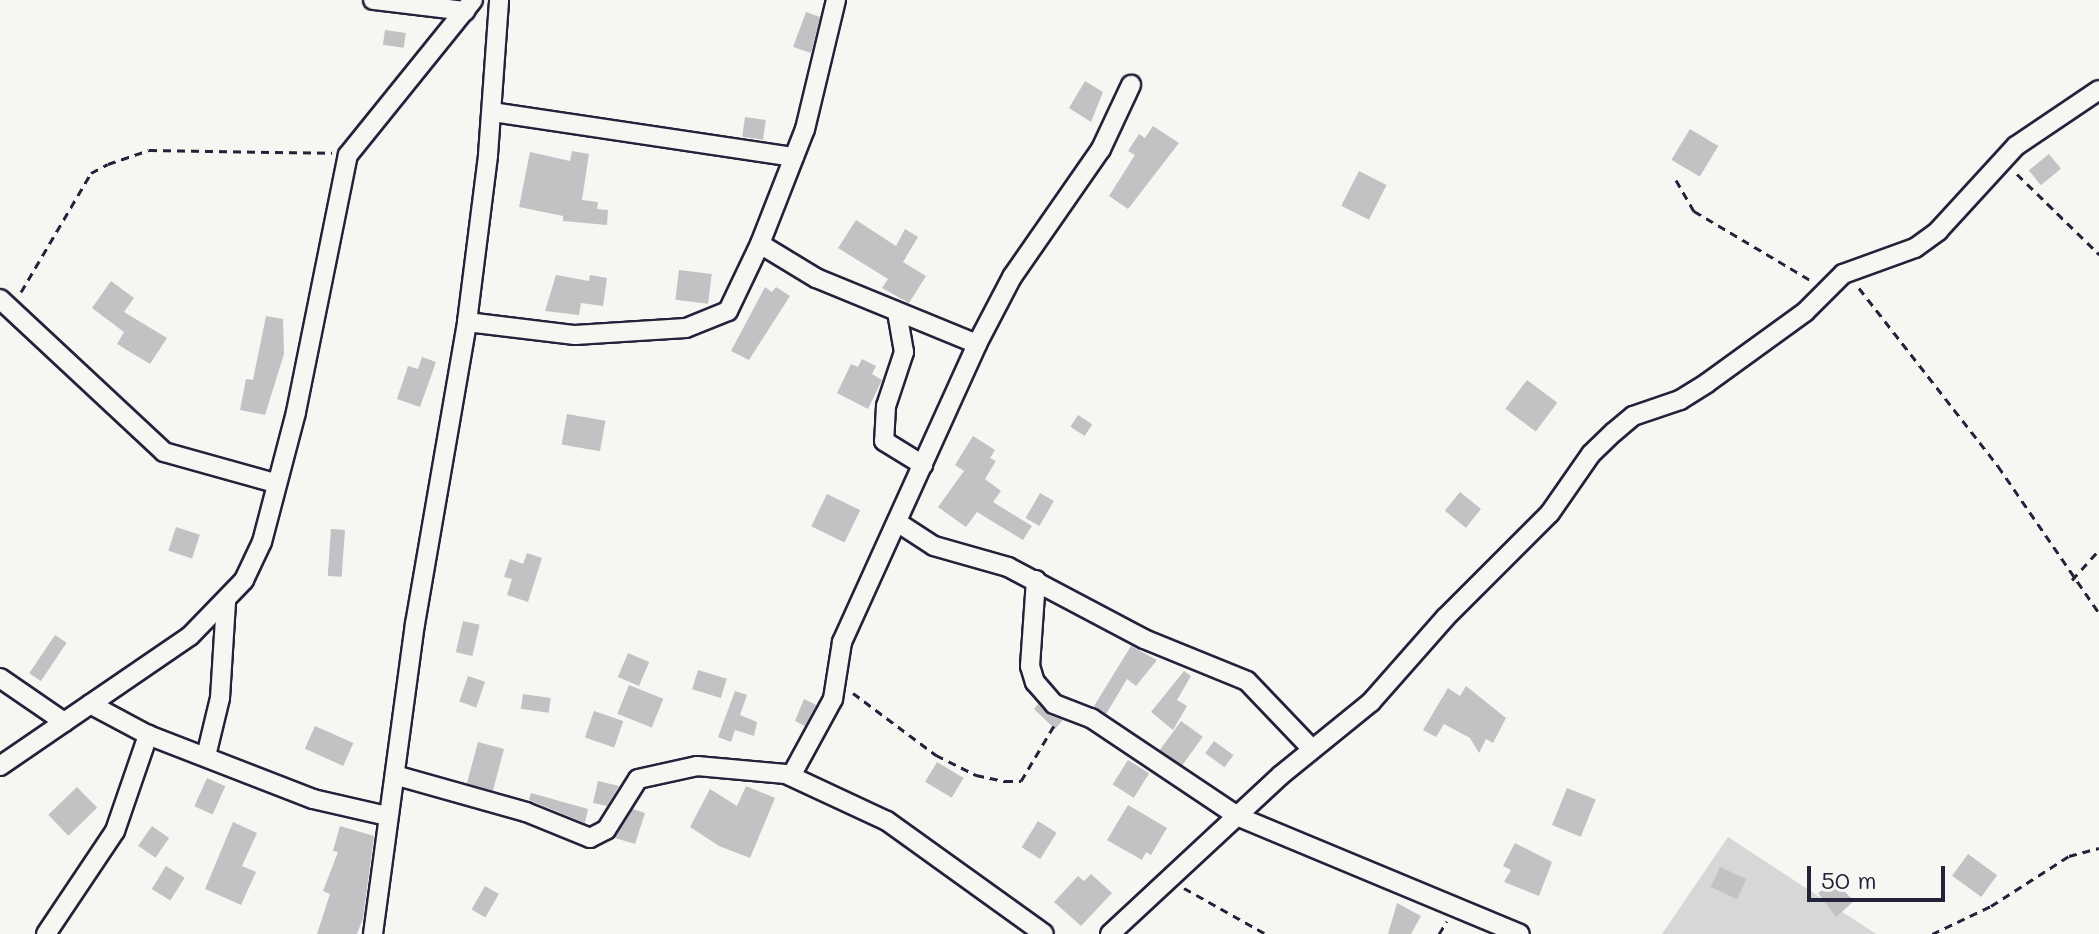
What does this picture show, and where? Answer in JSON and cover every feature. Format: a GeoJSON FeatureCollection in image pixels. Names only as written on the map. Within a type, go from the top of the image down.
{"type":"FeatureCollection","features":[{"type":"Feature","properties":{"kind":"street"},"geometry":{"type":"LineString","coordinates":[[373,0],[469,5]]}},
{"type":"Feature","properties":{"kind":"street"},"geometry":{"type":"LineString","coordinates":[[373,934],[387,816],[398,776],[415,624],[467,322],[492,112],[499,0]]}},
{"type":"Feature","properties":{"kind":"street"},"geometry":{"type":"LineString","coordinates":[[467,322],[575,335],[686,328],[728,311],[760,244],[794,157],[836,0]]}},
{"type":"Feature","properties":{"kind":"street"},"geometry":{"type":"LineString","coordinates":[[0,766],[190,636],[226,602],[262,542],[313,341],[326,249],[348,155],[469,5]]}},
{"type":"Feature","properties":{"kind":"street"},"geometry":{"type":"LineString","coordinates":[[791,776],[813,741],[839,677],[842,642],[977,344],[1012,277],[1086,173],[1131,85]]}},
{"type":"Feature","properties":{"kind":"street"},"geometry":{"type":"LineString","coordinates":[[1110,934],[1312,749],[1371,702],[1445,618],[1550,513],[1591,454],[1614,432],[1633,416],[1680,400],[1707,383],[1805,312],[1843,274],[1915,248],[1938,231],[2003,160],[2099,90]]}},
{"type":"Feature","properties":{"kind":"street"},"geometry":{"type":"LineString","coordinates":[[492,112],[794,157]]}},
{"type":"Feature","properties":{"kind":"street"},"geometry":{"type":"LineString","coordinates":[[760,244],[816,278],[977,344]]}},
{"type":"Feature","properties":{"kind":"street"},"geometry":{"type":"LineString","coordinates":[[5,304],[164,452],[275,483]]}},
{"type":"Feature","properties":{"kind":"street"},"geometry":{"type":"LineString","coordinates":[[897,312],[904,352],[886,406],[884,441],[923,465]]}},
{"type":"Feature","properties":{"kind":"street"},"geometry":{"type":"LineString","coordinates":[[897,522],[934,546],[1036,580],[1144,639],[1247,681],[1312,749]]}},
{"type":"Feature","properties":{"kind":"street"},"geometry":{"type":"LineString","coordinates":[[1036,580],[1030,666],[1043,694],[1067,709],[1091,718],[1239,817],[1520,934]]}},
{"type":"Feature","properties":{"kind":"street"},"geometry":{"type":"LineString","coordinates":[[206,756],[220,698],[226,602]]}},
{"type":"Feature","properties":{"kind":"street"},"geometry":{"type":"LineString","coordinates":[[0,678],[64,722]]}},
{"type":"Feature","properties":{"kind":"street"},"geometry":{"type":"LineString","coordinates":[[90,704],[148,735],[313,799],[387,816]]}},
{"type":"Feature","properties":{"kind":"street"},"geometry":{"type":"LineString","coordinates":[[46,934],[115,831],[148,735]]}},
{"type":"Feature","properties":{"kind":"street"},"geometry":{"type":"LineString","coordinates":[[398,776],[526,812],[590,838],[606,830],[638,779],[665,770],[697,766],[791,776],[887,821],[1044,934]]}},
{"type":"Feature","properties":{"kind":"path"},"geometry":{"type":"LineString","coordinates":[[5,304],[84,184],[108,164],[149,150],[210,148],[348,155]]}},
{"type":"Feature","properties":{"kind":"path"},"geometry":{"type":"LineString","coordinates":[[2003,160],[2099,254]]}},
{"type":"Feature","properties":{"kind":"path"},"geometry":{"type":"LineString","coordinates":[[1676,180],[1694,211],[1760,246],[1826,290]]}},
{"type":"Feature","properties":{"kind":"path"},"geometry":{"type":"LineString","coordinates":[[1843,274],[1877,308],[1998,466],[2072,580],[2099,613]]}},
{"type":"Feature","properties":{"kind":"path"},"geometry":{"type":"LineString","coordinates":[[2072,580],[2099,550]]}},
{"type":"Feature","properties":{"kind":"path"},"geometry":{"type":"LineString","coordinates":[[839,677],[860,702],[936,755],[976,775],[1005,781],[1021,781],[1067,709]]}},
{"type":"Feature","properties":{"kind":"path"},"geometry":{"type":"LineString","coordinates":[[1932,934],[1991,906],[2069,856],[2099,848]]}},
{"type":"Feature","properties":{"kind":"path"},"geometry":{"type":"LineString","coordinates":[[1170,880],[1266,934]]}},
{"type":"Feature","properties":{"kind":"shaded area"},"geometry":{"type":"Polygon","coordinates":[[[1728,837],[1876,934],[1662,934],[1728,837]]]}},
{"type":"Feature","properties":{"kind":"building"},"geometry":{"type":"Polygon","coordinates":[[[806,12],[820,17],[811,53],[793,47],[806,12]]]}},
{"type":"Feature","properties":{"kind":"building"},"geometry":{"type":"Polygon","coordinates":[[[385,30],[406,33],[404,48],[383,45],[385,30]]]}},
{"type":"Feature","properties":{"kind":"building"},"geometry":{"type":"Polygon","coordinates":[[[1085,81],[1103,92],[1091,122],[1069,108],[1085,81]]]}},
{"type":"Feature","properties":{"kind":"building"},"geometry":{"type":"Polygon","coordinates":[[[745,117],[766,120],[763,140],[742,137],[745,117]]]}},
{"type":"Feature","properties":{"kind":"building"},"geometry":{"type":"Polygon","coordinates":[[[1153,126],[1179,143],[1128,209],[1109,196],[1135,155],[1128,151],[1139,134],[1145,138],[1153,126]]]}},
{"type":"Feature","properties":{"kind":"building"},"geometry":{"type":"Polygon","coordinates":[[[1690,129],[1718,146],[1700,177],[1671,160],[1690,129]]]}},
{"type":"Feature","properties":{"kind":"building"},"geometry":{"type":"Polygon","coordinates":[[[572,151],[589,154],[582,200],[598,202],[597,209],[608,210],[607,225],[563,221],[563,216],[519,207],[530,152],[570,161],[572,151]]]}},
{"type":"Feature","properties":{"kind":"building"},"geometry":{"type":"Polygon","coordinates":[[[2049,154],[2061,169],[2041,185],[2029,170],[2049,154]]]}},
{"type":"Feature","properties":{"kind":"building"},"geometry":{"type":"Polygon","coordinates":[[[1359,171],[1387,185],[1369,220],[1341,206],[1359,171]]]}},
{"type":"Feature","properties":{"kind":"building"},"geometry":{"type":"Polygon","coordinates":[[[856,220],[896,246],[905,229],[918,237],[903,262],[926,276],[909,303],[882,288],[888,279],[838,248],[856,220]]]}},
{"type":"Feature","properties":{"kind":"building"},"geometry":{"type":"Polygon","coordinates":[[[679,270],[712,274],[708,304],[675,300],[679,270]]]}},
{"type":"Feature","properties":{"kind":"building"},"geometry":{"type":"Polygon","coordinates":[[[556,275],[589,281],[590,275],[607,278],[603,306],[581,303],[579,315],[545,311],[556,275]]]}},
{"type":"Feature","properties":{"kind":"building"},"geometry":{"type":"Polygon","coordinates":[[[111,281],[134,298],[124,312],[167,338],[150,364],[117,344],[124,332],[92,308],[111,281]]]}},
{"type":"Feature","properties":{"kind":"building"},"geometry":{"type":"Polygon","coordinates":[[[765,287],[772,292],[776,287],[790,296],[749,360],[731,351],[765,287]]]}},
{"type":"Feature","properties":{"kind":"building"},"geometry":{"type":"Polygon","coordinates":[[[266,316],[283,319],[284,354],[265,415],[240,410],[246,379],[253,380],[266,316]]]}},
{"type":"Feature","properties":{"kind":"building"},"geometry":{"type":"Polygon","coordinates":[[[422,357],[436,362],[420,407],[397,399],[408,366],[418,369],[422,357]]]}},
{"type":"Feature","properties":{"kind":"building"},"geometry":{"type":"Polygon","coordinates":[[[862,359],[876,366],[872,374],[882,380],[868,409],[837,393],[851,364],[858,367],[862,359]]]}},
{"type":"Feature","properties":{"kind":"building"},"geometry":{"type":"Polygon","coordinates":[[[1527,380],[1557,403],[1536,432],[1505,409],[1527,380]]]}},
{"type":"Feature","properties":{"kind":"building"},"geometry":{"type":"Polygon","coordinates":[[[567,414],[605,421],[600,451],[562,445],[567,414]]]}},
{"type":"Feature","properties":{"kind":"building"},"geometry":{"type":"Polygon","coordinates":[[[1078,415],[1092,424],[1085,436],[1070,427],[1078,415]]]}},
{"type":"Feature","properties":{"kind":"building"},"geometry":{"type":"Polygon","coordinates":[[[973,436],[995,450],[990,458],[996,461],[985,479],[1001,491],[993,502],[1032,526],[1023,540],[977,512],[966,527],[938,507],[964,471],[955,465],[973,436]]]}},
{"type":"Feature","properties":{"kind":"building"},"geometry":{"type":"Polygon","coordinates":[[[1460,492],[1481,509],[1466,528],[1445,511],[1460,492]]]}},
{"type":"Feature","properties":{"kind":"building"},"geometry":{"type":"Polygon","coordinates":[[[1040,493],[1054,501],[1039,526],[1026,518],[1040,493]]]}},
{"type":"Feature","properties":{"kind":"building"},"geometry":{"type":"Polygon","coordinates":[[[827,494],[860,510],[844,543],[811,526],[827,494]]]}},
{"type":"Feature","properties":{"kind":"building"},"geometry":{"type":"Polygon","coordinates":[[[176,527],[200,535],[192,559],[168,551],[176,527]]]}},
{"type":"Feature","properties":{"kind":"building"},"geometry":{"type":"Polygon","coordinates":[[[331,529],[345,530],[342,577],[328,576],[331,529]]]}},
{"type":"Feature","properties":{"kind":"building"},"geometry":{"type":"Polygon","coordinates":[[[527,553],[542,558],[528,602],[507,595],[512,579],[504,577],[510,559],[523,564],[527,553]]]}},
{"type":"Feature","properties":{"kind":"building"},"geometry":{"type":"Polygon","coordinates":[[[463,621],[480,625],[472,656],[456,652],[463,621]]]}},
{"type":"Feature","properties":{"kind":"building"},"geometry":{"type":"Polygon","coordinates":[[[55,635],[67,643],[41,681],[29,673],[55,635]]]}},
{"type":"Feature","properties":{"kind":"building"},"geometry":{"type":"Polygon","coordinates":[[[1131,646],[1157,660],[1136,686],[1127,679],[1106,714],[1094,706],[1131,646]]]}},
{"type":"Feature","properties":{"kind":"building"},"geometry":{"type":"Polygon","coordinates":[[[628,653],[649,662],[639,686],[618,677],[628,653]]]}},
{"type":"Feature","properties":{"kind":"building"},"geometry":{"type":"Polygon","coordinates":[[[698,670],[727,679],[721,698],[692,689],[698,670]]]}},
{"type":"Feature","properties":{"kind":"building"},"geometry":{"type":"Polygon","coordinates":[[[1184,671],[1191,676],[1177,700],[1187,706],[1173,730],[1151,712],[1184,671]]]}},
{"type":"Feature","properties":{"kind":"building"},"geometry":{"type":"Polygon","coordinates":[[[468,676],[485,682],[476,707],[459,702],[468,676]]]}},
{"type":"Feature","properties":{"kind":"building"},"geometry":{"type":"Polygon","coordinates":[[[629,685],[663,699],[652,728],[617,714],[629,685]]]}},
{"type":"Feature","properties":{"kind":"building"},"geometry":{"type":"Polygon","coordinates":[[[1466,686],[1506,718],[1493,743],[1486,739],[1479,753],[1470,738],[1444,724],[1436,737],[1423,730],[1448,688],[1460,696],[1466,686]]]}},
{"type":"Feature","properties":{"kind":"building"},"geometry":{"type":"Polygon","coordinates":[[[735,691],[747,695],[740,715],[757,722],[754,736],[735,730],[731,742],[718,737],[735,691]]]}},
{"type":"Feature","properties":{"kind":"building"},"geometry":{"type":"Polygon","coordinates":[[[523,694],[551,698],[549,713],[521,709],[523,694]]]}},
{"type":"Feature","properties":{"kind":"building"},"geometry":{"type":"Polygon","coordinates":[[[804,699],[816,705],[805,726],[795,721],[804,699]]]}},
{"type":"Feature","properties":{"kind":"building"},"geometry":{"type":"Polygon","coordinates":[[[1038,704],[1049,715],[1063,720],[1055,729],[1034,709],[1038,704]]]}},
{"type":"Feature","properties":{"kind":"building"},"geometry":{"type":"Polygon","coordinates":[[[594,711],[623,721],[614,748],[585,737],[594,711]]]}},
{"type":"Feature","properties":{"kind":"building"},"geometry":{"type":"Polygon","coordinates":[[[1181,721],[1203,737],[1182,766],[1160,750],[1181,721]]]}},
{"type":"Feature","properties":{"kind":"building"},"geometry":{"type":"Polygon","coordinates":[[[315,726],[353,743],[343,766],[305,749],[315,726]]]}},
{"type":"Feature","properties":{"kind":"building"},"geometry":{"type":"Polygon","coordinates":[[[1214,741],[1233,755],[1225,767],[1205,753],[1214,741]]]}},
{"type":"Feature","properties":{"kind":"building"},"geometry":{"type":"Polygon","coordinates":[[[478,742],[504,749],[493,791],[467,784],[478,742]]]}},
{"type":"Feature","properties":{"kind":"building"},"geometry":{"type":"Polygon","coordinates":[[[1128,760],[1149,773],[1134,798],[1113,785],[1128,760]]]}},
{"type":"Feature","properties":{"kind":"building"},"geometry":{"type":"Polygon","coordinates":[[[937,762],[964,778],[952,798],[925,782],[937,762]]]}},
{"type":"Feature","properties":{"kind":"building"},"geometry":{"type":"Polygon","coordinates":[[[207,778],[225,786],[213,814],[194,806],[207,778]]]}},
{"type":"Feature","properties":{"kind":"building"},"geometry":{"type":"Polygon","coordinates":[[[598,781],[619,786],[607,806],[593,803],[598,781]]]}},
{"type":"Feature","properties":{"kind":"building"},"geometry":{"type":"Polygon","coordinates":[[[746,786],[775,798],[750,858],[719,846],[690,827],[710,789],[737,806],[746,786]]]}},
{"type":"Feature","properties":{"kind":"building"},"geometry":{"type":"Polygon","coordinates":[[[77,787],[97,808],[68,836],[48,815],[77,787]]]}},
{"type":"Feature","properties":{"kind":"building"},"geometry":{"type":"Polygon","coordinates":[[[1567,788],[1596,800],[1581,837],[1552,825],[1567,788]]]}},
{"type":"Feature","properties":{"kind":"building"},"geometry":{"type":"Polygon","coordinates":[[[531,793],[588,809],[585,823],[529,800],[531,793]]]}},
{"type":"Feature","properties":{"kind":"building"},"geometry":{"type":"Polygon","coordinates":[[[1128,805],[1167,828],[1151,855],[1146,852],[1142,860],[1107,840],[1128,805]]]}},
{"type":"Feature","properties":{"kind":"building"},"geometry":{"type":"Polygon","coordinates":[[[633,809],[645,813],[635,844],[615,838],[633,809]]]}},
{"type":"Feature","properties":{"kind":"building"},"geometry":{"type":"Polygon","coordinates":[[[1038,821],[1057,833],[1040,859],[1022,847],[1038,821]]]}},
{"type":"Feature","properties":{"kind":"building"},"geometry":{"type":"Polygon","coordinates":[[[233,822],[257,833],[242,866],[256,872],[241,905],[205,889],[233,822]]]}},
{"type":"Feature","properties":{"kind":"building"},"geometry":{"type":"Polygon","coordinates":[[[152,826],[169,838],[155,858],[138,846],[152,826]]]}},
{"type":"Feature","properties":{"kind":"building"},"geometry":{"type":"Polygon","coordinates":[[[340,826],[374,836],[363,918],[357,934],[317,934],[330,894],[323,891],[338,852],[333,851],[340,826]]]}},
{"type":"Feature","properties":{"kind":"building"},"geometry":{"type":"Polygon","coordinates":[[[1515,843],[1552,862],[1539,896],[1504,882],[1511,870],[1503,866],[1515,843]]]}},
{"type":"Feature","properties":{"kind":"building"},"geometry":{"type":"Polygon","coordinates":[[[1968,854],[1997,875],[1981,897],[1952,876],[1968,854]]]}},
{"type":"Feature","properties":{"kind":"building"},"geometry":{"type":"Polygon","coordinates":[[[166,866],[185,878],[170,901],[152,889],[166,866]]]}},
{"type":"Feature","properties":{"kind":"building"},"geometry":{"type":"Polygon","coordinates":[[[1720,867],[1746,879],[1737,899],[1711,887],[1720,867]]]}},
{"type":"Feature","properties":{"kind":"building"},"geometry":{"type":"Polygon","coordinates":[[[1091,874],[1112,893],[1081,926],[1054,902],[1078,876],[1084,881],[1091,874]]]}},
{"type":"Feature","properties":{"kind":"building"},"geometry":{"type":"Polygon","coordinates":[[[1835,882],[1854,901],[1836,917],[1818,893],[1835,882]]]}},
{"type":"Feature","properties":{"kind":"building"},"geometry":{"type":"Polygon","coordinates":[[[485,886],[499,894],[485,917],[472,909],[485,886]]]}},
{"type":"Feature","properties":{"kind":"building"},"geometry":{"type":"Polygon","coordinates":[[[1397,903],[1421,916],[1411,934],[1388,934],[1397,903]]]}}]}
